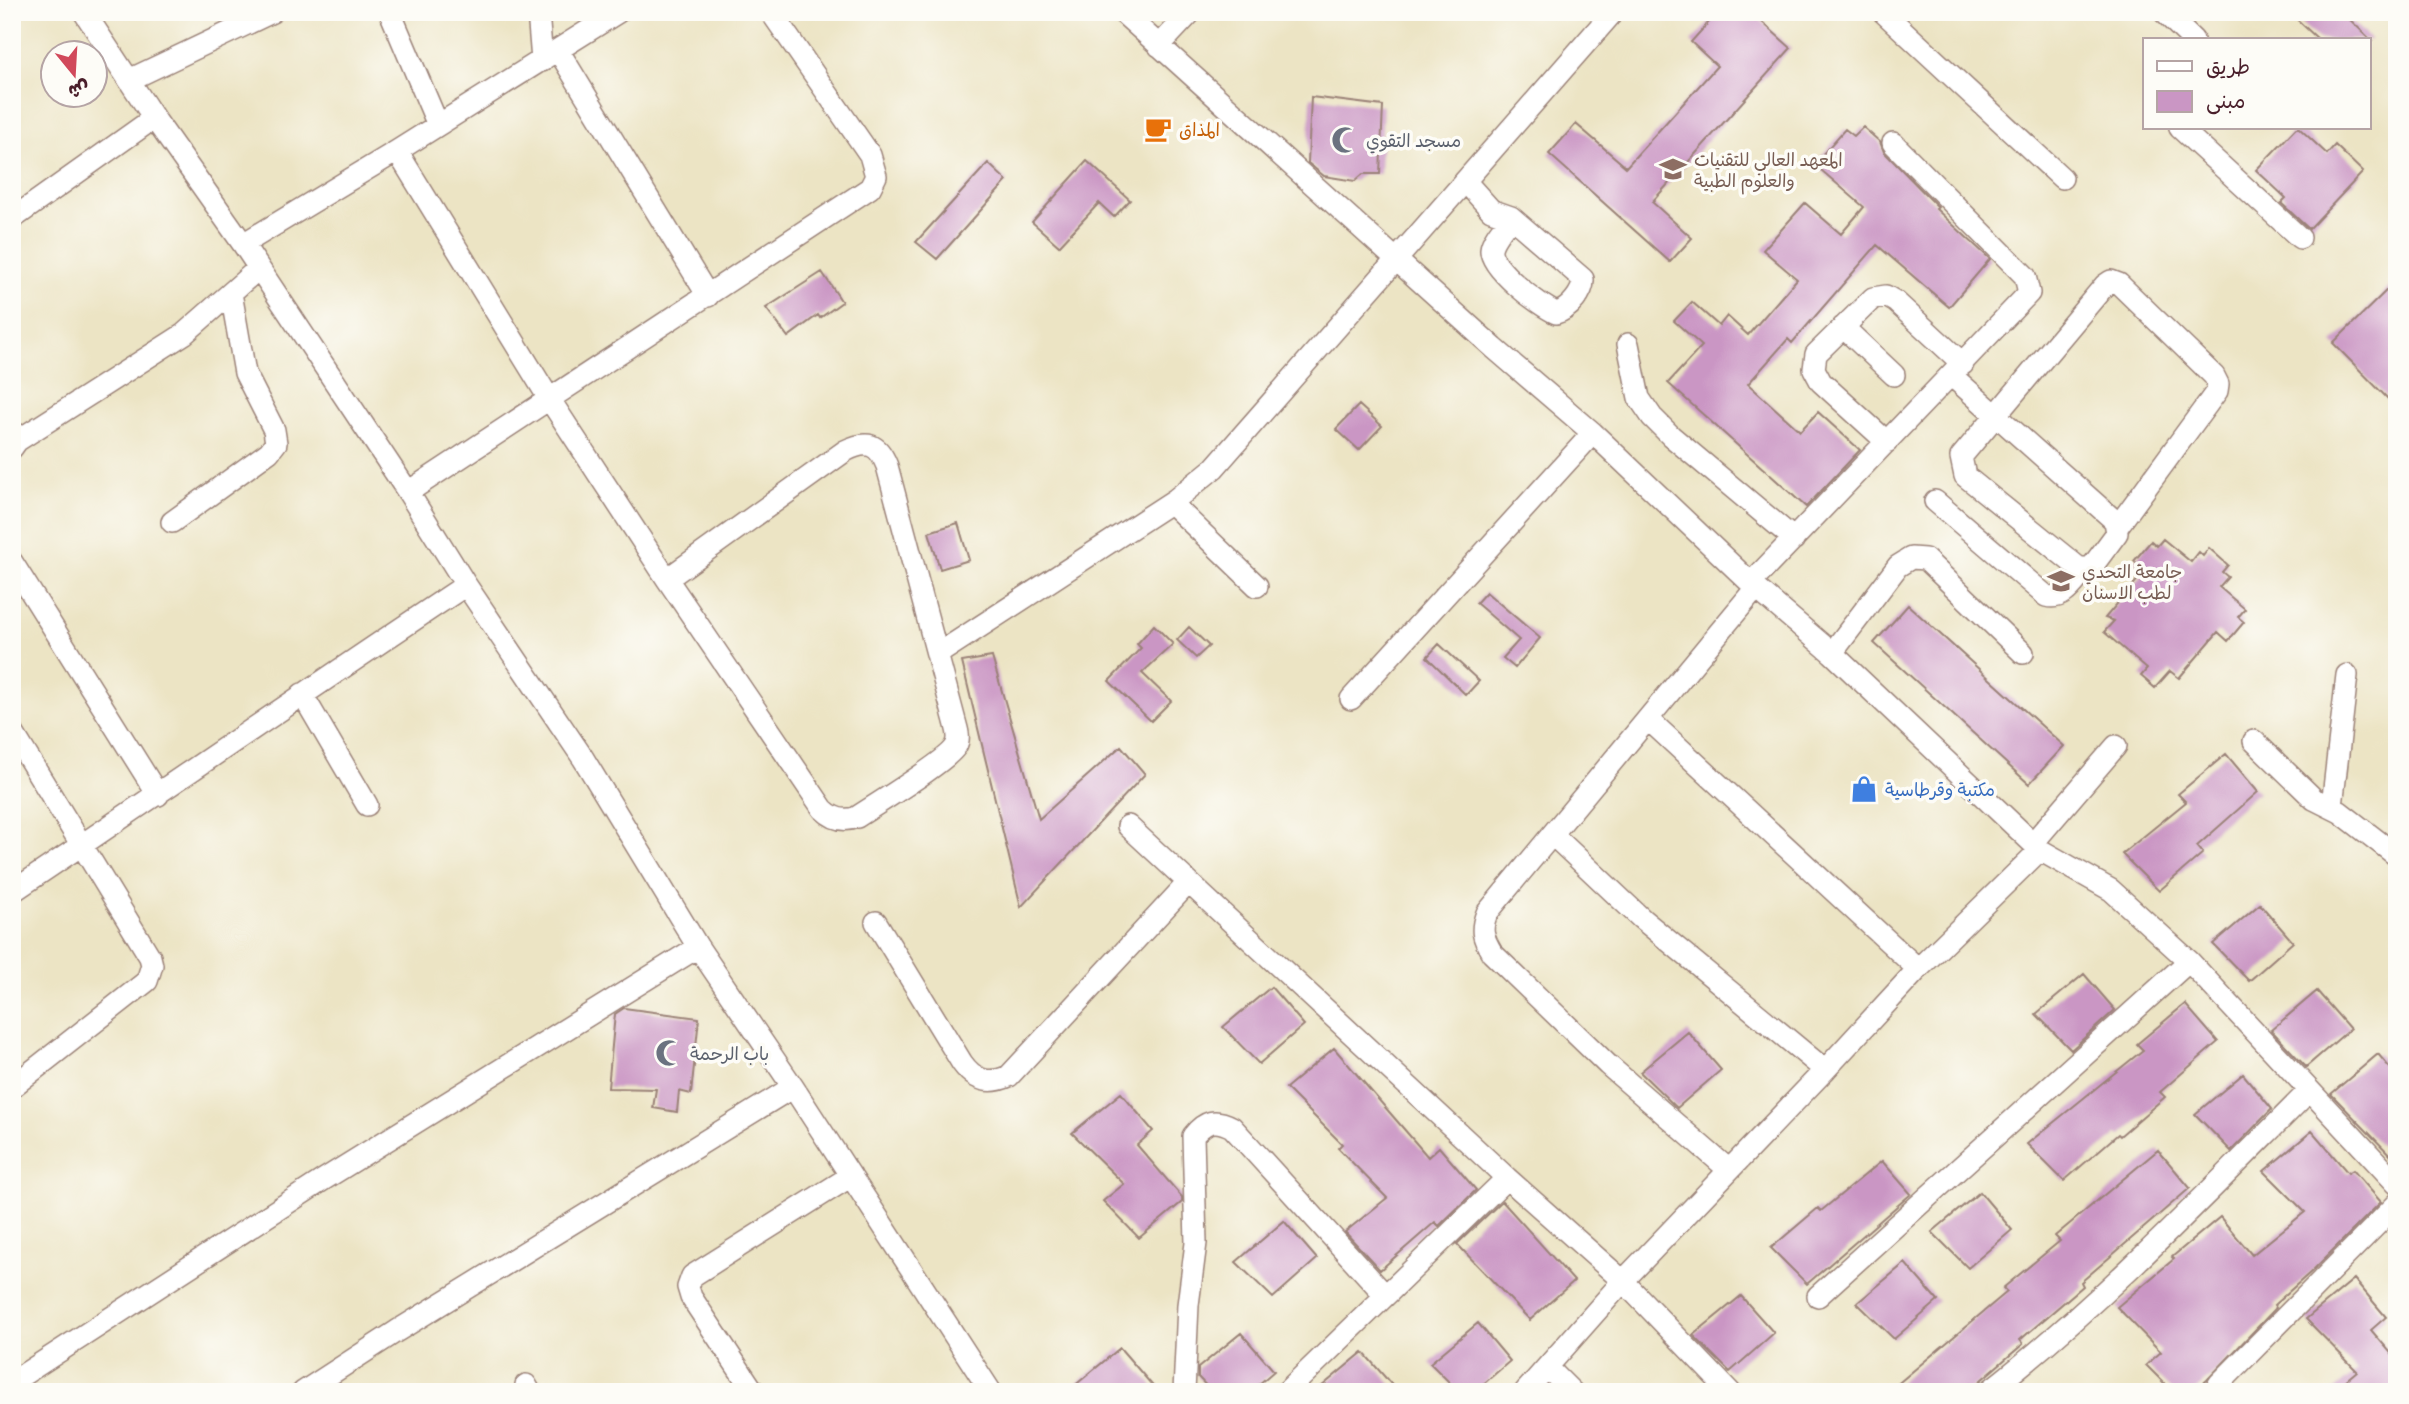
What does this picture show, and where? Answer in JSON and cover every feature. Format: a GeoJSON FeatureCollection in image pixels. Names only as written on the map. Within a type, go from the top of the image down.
{"type":"FeatureCollection","features":[{"type":"Feature","properties":{"kind":"street"},"geometry":{"type":"LineString","coordinates":[[84,12],[154,118],[243,244],[408,492],[466,585],[583,758],[698,947],[793,1087],[991,1392]]}},
{"type":"Feature","properties":{"kind":"street"},"geometry":{"type":"LineString","coordinates":[[129,80],[272,12]]}},
{"type":"Feature","properties":{"kind":"street"},"geometry":{"type":"LineString","coordinates":[[390,12],[438,125]]}},
{"type":"Feature","properties":{"kind":"street"},"geometry":{"type":"LineString","coordinates":[[538,12],[550,56],[708,296]]}},
{"type":"Feature","properties":{"kind":"street"},"geometry":{"type":"LineString","coordinates":[[243,244],[618,12]]}},
{"type":"Feature","properties":{"kind":"street"},"geometry":{"type":"LineString","coordinates":[[408,492],[870,188],[876,176],[870,155],[771,12]]}},
{"type":"Feature","properties":{"kind":"street"},"geometry":{"type":"LineString","coordinates":[[1122,12],[1396,260],[1594,433],[2037,847],[2111,890],[2189,961],[2397,1184]]}},
{"type":"Feature","properties":{"kind":"street"},"geometry":{"type":"LineString","coordinates":[[1159,46],[1191,12]]}},
{"type":"Feature","properties":{"kind":"street"},"geometry":{"type":"LineString","coordinates":[[938,654],[1171,503],[1214,468],[1613,12]]}},
{"type":"Feature","properties":{"kind":"street"},"geometry":{"type":"LineString","coordinates":[[1883,12],[2062,178]]}},
{"type":"Feature","properties":{"kind":"street"},"geometry":{"type":"LineString","coordinates":[[2164,12],[2191,38]]}},
{"type":"Feature","properties":{"kind":"street"},"geometry":{"type":"LineString","coordinates":[[12,219],[154,118]]}},
{"type":"Feature","properties":{"kind":"street"},"geometry":{"type":"LineString","coordinates":[[2182,130],[2300,238]]}},
{"type":"Feature","properties":{"kind":"street"},"geometry":{"type":"LineString","coordinates":[[1729,1170],[1608,1065],[1492,953],[1482,926],[1487,914],[1648,719],[1754,585],[1794,539],[2029,293],[2025,276],[1894,144]]}},
{"type":"Feature","properties":{"kind":"street"},"geometry":{"type":"LineString","coordinates":[[397,151],[550,400],[667,579],[823,808],[839,819],[857,817],[944,758],[958,744],[959,737],[938,654],[887,466],[882,453],[868,445],[845,451],[667,579]]}},
{"type":"Feature","properties":{"kind":"street"},"geometry":{"type":"LineString","coordinates":[[1465,181],[1491,210],[1511,217],[1583,279],[1584,285],[1562,311],[1556,313],[1537,302],[1508,277],[1492,257],[1492,244],[1511,217]]}},
{"type":"Feature","properties":{"kind":"street"},"geometry":{"type":"LineString","coordinates":[[12,448],[16,440],[184,334],[259,268]]}},
{"type":"Feature","properties":{"kind":"street"},"geometry":{"type":"LineString","coordinates":[[2111,281],[2119,284],[2214,376],[2218,384],[2217,391],[2118,526],[2117,533],[2091,568],[2085,569],[2079,568],[1965,476],[1961,457],[1996,415],[2111,281]]}},
{"type":"Feature","properties":{"kind":"street"},"geometry":{"type":"LineString","coordinates":[[173,522],[269,452],[276,443],[274,429],[246,373],[231,293]]}},
{"type":"Feature","properties":{"kind":"street"},"geometry":{"type":"LineString","coordinates":[[1887,442],[1821,382],[1814,369],[1816,354],[1873,298],[1885,296],[1896,302],[1996,415],[2118,526]]}},
{"type":"Feature","properties":{"kind":"street"},"geometry":{"type":"LineString","coordinates":[[1843,327],[1894,375]]}},
{"type":"Feature","properties":{"kind":"street"},"geometry":{"type":"LineString","coordinates":[[1628,344],[1639,398],[1652,417],[1794,539]]}},
{"type":"Feature","properties":{"kind":"street"},"geometry":{"type":"LineString","coordinates":[[1352,699],[1594,433]]}},
{"type":"Feature","properties":{"kind":"street"},"geometry":{"type":"LineString","coordinates":[[1935,501],[2046,596],[2053,598],[2063,595],[2085,569]]}},
{"type":"Feature","properties":{"kind":"street"},"geometry":{"type":"LineString","coordinates":[[1171,503],[1256,586]]}},
{"type":"Feature","properties":{"kind":"street"},"geometry":{"type":"LineString","coordinates":[[1832,653],[1898,566],[1910,558],[1924,559],[2023,653]]}},
{"type":"Feature","properties":{"kind":"street"},"geometry":{"type":"LineString","coordinates":[[12,562],[158,795]]}},
{"type":"Feature","properties":{"kind":"street"},"geometry":{"type":"LineString","coordinates":[[12,892],[466,585]]}},
{"type":"Feature","properties":{"kind":"street"},"geometry":{"type":"LineString","coordinates":[[2332,807],[2347,676]]}},
{"type":"Feature","properties":{"kind":"street"},"geometry":{"type":"LineString","coordinates":[[302,694],[368,805]]}},
{"type":"Feature","properties":{"kind":"street"},"geometry":{"type":"LineString","coordinates":[[1648,719],[1918,969]]}},
{"type":"Feature","properties":{"kind":"street"},"geometry":{"type":"LineString","coordinates":[[12,732],[150,957],[152,965],[147,981],[12,1087]]}},
{"type":"Feature","properties":{"kind":"street"},"geometry":{"type":"LineString","coordinates":[[2254,741],[2308,795],[2332,807],[2397,856]]}},
{"type":"Feature","properties":{"kind":"street"},"geometry":{"type":"LineString","coordinates":[[1525,1392],[1623,1281],[2037,847],[2116,746]]}},
{"type":"Feature","properties":{"kind":"street"},"geometry":{"type":"LineString","coordinates":[[1128,826],[1507,1178],[1623,1281],[1730,1392]]}},
{"type":"Feature","properties":{"kind":"street"},"geometry":{"type":"LineString","coordinates":[[1553,835],[1643,919],[1825,1070]]}},
{"type":"Feature","properties":{"kind":"street"},"geometry":{"type":"LineString","coordinates":[[876,922],[962,1063],[976,1079],[988,1082],[1009,1076],[1188,883]]}},
{"type":"Feature","properties":{"kind":"street"},"geometry":{"type":"LineString","coordinates":[[12,1382],[323,1180],[698,947]]}},
{"type":"Feature","properties":{"kind":"street"},"geometry":{"type":"LineString","coordinates":[[1818,1296],[2189,961]]}},
{"type":"Feature","properties":{"kind":"street"},"geometry":{"type":"LineString","coordinates":[[303,1392],[397,1331],[793,1087]]}},
{"type":"Feature","properties":{"kind":"street"},"geometry":{"type":"LineString","coordinates":[[1988,1392],[2050,1342],[2134,1266],[2309,1091]]}},
{"type":"Feature","properties":{"kind":"street"},"geometry":{"type":"LineString","coordinates":[[1184,1392],[1188,1305],[1196,1243],[1193,1136],[1200,1126],[1210,1121],[1222,1121],[1232,1127],[1385,1295]]}},
{"type":"Feature","properties":{"kind":"street"},"geometry":{"type":"LineString","coordinates":[[754,1392],[691,1297],[688,1287],[692,1276],[851,1176]]}},
{"type":"Feature","properties":{"kind":"street"},"geometry":{"type":"LineString","coordinates":[[1286,1392],[1507,1178]]}},
{"type":"Feature","properties":{"kind":"street"},"geometry":{"type":"LineString","coordinates":[[2219,1384],[2397,1204]]}},
{"type":"Feature","properties":{"kind":"street"},"geometry":{"type":"LineString","coordinates":[[1548,1368],[1573,1392]]}},
{"type":"Feature","properties":{"kind":"building"},"geometry":{"type":"Polygon","coordinates":[[[1718,12],[1751,12],[1791,48],[1652,202],[1692,238],[1670,262],[1549,154],[1576,124],[1626,167],[1717,66],[1691,42],[1718,12]]]}},
{"type":"Feature","properties":{"kind":"building"},"geometry":{"type":"Polygon","coordinates":[[[2289,12],[2342,12],[2369,38],[2317,38],[2289,12]]]}},
{"type":"Feature","properties":{"kind":"building","name":"مسجد التقوي"},"geometry":{"type":"Polygon","coordinates":[[[1311,97],[1383,106],[1380,174],[1363,174],[1355,181],[1324,176],[1308,163],[1311,97]]]}},
{"type":"Feature","properties":{"kind":"building"},"geometry":{"type":"Polygon","coordinates":[[[1863,127],[1880,142],[1884,152],[1938,207],[1936,209],[1990,259],[1949,307],[1877,245],[1792,343],[1788,339],[1748,384],[1800,431],[1818,412],[1860,450],[1806,507],[1668,383],[1702,346],[1674,321],[1692,302],[1719,326],[1727,316],[1748,335],[1797,279],[1763,250],[1805,203],[1841,234],[1864,207],[1814,164],[1845,129],[1854,136],[1863,127]]]}},
{"type":"Feature","properties":{"kind":"building"},"geometry":{"type":"Polygon","coordinates":[[[2294,130],[2301,130],[2327,154],[2335,145],[2363,172],[2309,229],[2281,203],[2286,198],[2256,170],[2294,130]]]}},
{"type":"Feature","properties":{"kind":"building"},"geometry":{"type":"Polygon","coordinates":[[[1087,161],[1130,200],[1114,217],[1099,203],[1059,246],[1032,222],[1087,161]]]}},
{"type":"Feature","properties":{"kind":"building"},"geometry":{"type":"Polygon","coordinates":[[[988,163],[1007,181],[937,259],[916,242],[988,163]]]}},
{"type":"Feature","properties":{"kind":"building"},"geometry":{"type":"Polygon","coordinates":[[[822,272],[842,302],[820,318],[818,315],[788,337],[766,308],[822,272]]]}},
{"type":"Feature","properties":{"kind":"building"},"geometry":{"type":"Polygon","coordinates":[[[2397,280],[2397,408],[2333,343],[2397,280]]]}},
{"type":"Feature","properties":{"kind":"building"},"geometry":{"type":"Polygon","coordinates":[[[1359,405],[1382,426],[1359,450],[1336,429],[1359,405]]]}},
{"type":"Feature","properties":{"kind":"building"},"geometry":{"type":"Polygon","coordinates":[[[958,523],[969,560],[940,569],[929,532],[958,523]]]}},
{"type":"Feature","properties":{"kind":"building"},"geometry":{"type":"Polygon","coordinates":[[[2163,539],[2191,562],[2199,552],[2203,556],[2209,548],[2228,565],[2222,572],[2228,577],[2219,587],[2245,609],[2238,617],[2244,622],[2228,641],[2218,632],[2179,678],[2170,671],[2155,688],[2141,676],[2147,669],[2104,632],[2114,621],[2105,618],[2145,571],[2134,561],[2151,541],[2157,546],[2163,539]]]}},
{"type":"Feature","properties":{"kind":"building"},"geometry":{"type":"Polygon","coordinates":[[[1486,592],[1540,638],[1515,668],[1503,658],[1519,640],[1476,603],[1486,592]]]}},
{"type":"Feature","properties":{"kind":"building"},"geometry":{"type":"Polygon","coordinates":[[[1908,605],[2064,746],[2029,784],[1874,643],[1908,605]]]}},
{"type":"Feature","properties":{"kind":"building"},"geometry":{"type":"Polygon","coordinates":[[[1154,625],[1173,644],[1142,673],[1171,701],[1151,721],[1109,681],[1141,648],[1137,644],[1154,625]]]}},
{"type":"Feature","properties":{"kind":"building"},"geometry":{"type":"Polygon","coordinates":[[[1189,627],[1209,646],[1196,658],[1177,640],[1189,627]]]}},
{"type":"Feature","properties":{"kind":"building"},"geometry":{"type":"Polygon","coordinates":[[[1439,644],[1479,681],[1466,695],[1427,657],[1439,644]]]}},
{"type":"Feature","properties":{"kind":"building"},"geometry":{"type":"Polygon","coordinates":[[[992,657],[1039,819],[1121,746],[1145,774],[1021,907],[962,662],[992,657]]]}},
{"type":"Feature","properties":{"kind":"building"},"geometry":{"type":"Polygon","coordinates":[[[2226,754],[2258,792],[2197,846],[2203,853],[2159,891],[2122,854],[2186,802],[2178,794],[2226,754]]]}},
{"type":"Feature","properties":{"kind":"building"},"geometry":{"type":"Polygon","coordinates":[[[2260,904],[2293,942],[2249,981],[2213,944],[2260,904]]]}},
{"type":"Feature","properties":{"kind":"building"},"geometry":{"type":"Polygon","coordinates":[[[2084,974],[2115,1010],[2071,1050],[2036,1014],[2084,974]]]}},
{"type":"Feature","properties":{"kind":"building"},"geometry":{"type":"Polygon","coordinates":[[[1271,987],[1304,1025],[1259,1064],[1223,1027],[1271,987]]]}},
{"type":"Feature","properties":{"kind":"building"},"geometry":{"type":"Polygon","coordinates":[[[2317,991],[2350,1029],[2306,1067],[2271,1030],[2317,991]]]}},
{"type":"Feature","properties":{"kind":"building"},"geometry":{"type":"Polygon","coordinates":[[[2185,1004],[2218,1042],[2160,1092],[2165,1097],[2064,1181],[2027,1144],[2143,1050],[2137,1044],[2185,1004]]]}},
{"type":"Feature","properties":{"kind":"building"},"geometry":{"type":"Polygon","coordinates":[[[624,1008],[699,1018],[691,1094],[679,1091],[677,1112],[653,1108],[656,1089],[608,1088],[615,1014],[624,1008]]]}},
{"type":"Feature","properties":{"kind":"building"},"geometry":{"type":"Polygon","coordinates":[[[1688,1032],[1721,1070],[1677,1108],[1640,1072],[1688,1032]]]}},
{"type":"Feature","properties":{"kind":"building"},"geometry":{"type":"Polygon","coordinates":[[[1334,1048],[1428,1157],[1439,1147],[1476,1190],[1439,1226],[1435,1222],[1380,1270],[1345,1232],[1387,1198],[1338,1148],[1342,1144],[1286,1088],[1334,1048]]]}},
{"type":"Feature","properties":{"kind":"building"},"geometry":{"type":"Polygon","coordinates":[[[2378,1054],[2397,1076],[2397,1162],[2331,1094],[2378,1054]]]}},
{"type":"Feature","properties":{"kind":"building"},"geometry":{"type":"Polygon","coordinates":[[[2243,1074],[2272,1109],[2231,1151],[2195,1114],[2243,1074]]]}},
{"type":"Feature","properties":{"kind":"building"},"geometry":{"type":"Polygon","coordinates":[[[1121,1093],[1153,1131],[1137,1145],[1182,1197],[1182,1202],[1139,1238],[1103,1201],[1124,1184],[1072,1133],[1121,1093]]]}},
{"type":"Feature","properties":{"kind":"building"},"geometry":{"type":"Polygon","coordinates":[[[2312,1131],[2348,1173],[2353,1170],[2381,1202],[2274,1305],[2276,1308],[2207,1380],[2193,1392],[2173,1392],[2146,1365],[2161,1352],[2117,1307],[2220,1217],[2252,1255],[2305,1212],[2264,1171],[2312,1131]]]}},
{"type":"Feature","properties":{"kind":"building"},"geometry":{"type":"Polygon","coordinates":[[[2158,1150],[2190,1188],[2081,1282],[2083,1286],[2020,1340],[2023,1344],[1967,1392],[1888,1392],[2007,1292],[2003,1288],[2060,1241],[2055,1236],[2158,1150]]]}},
{"type":"Feature","properties":{"kind":"building"},"geometry":{"type":"Polygon","coordinates":[[[1882,1161],[1911,1194],[1807,1284],[1771,1248],[1818,1208],[1821,1211],[1882,1161]]]}},
{"type":"Feature","properties":{"kind":"building"},"geometry":{"type":"Polygon","coordinates":[[[1980,1192],[2012,1230],[1968,1268],[1932,1232],[1980,1192]]]}},
{"type":"Feature","properties":{"kind":"building"},"geometry":{"type":"Polygon","coordinates":[[[1502,1201],[1574,1281],[1530,1320],[1457,1244],[1502,1201]]]}},
{"type":"Feature","properties":{"kind":"building"},"geometry":{"type":"Polygon","coordinates":[[[1284,1221],[1317,1259],[1273,1298],[1236,1262],[1284,1221]]]}},
{"type":"Feature","properties":{"kind":"building"},"geometry":{"type":"Polygon","coordinates":[[[1905,1263],[1938,1301],[1894,1339],[1857,1303],[1905,1263]]]}},
{"type":"Feature","properties":{"kind":"building"},"geometry":{"type":"Polygon","coordinates":[[[2354,1279],[2386,1317],[2371,1330],[2397,1360],[2397,1392],[2332,1392],[2357,1371],[2306,1319],[2354,1279]]]}},
{"type":"Feature","properties":{"kind":"building"},"geometry":{"type":"Polygon","coordinates":[[[1741,1296],[1774,1333],[1730,1372],[1693,1335],[1741,1296]]]}},
{"type":"Feature","properties":{"kind":"building"},"geometry":{"type":"Polygon","coordinates":[[[1478,1323],[1510,1361],[1474,1392],[1459,1392],[1430,1363],[1478,1323]]]}},
{"type":"Feature","properties":{"kind":"building"},"geometry":{"type":"Polygon","coordinates":[[[1241,1333],[1274,1371],[1250,1392],[1212,1392],[1198,1377],[1198,1368],[1241,1333]]]}},
{"type":"Feature","properties":{"kind":"building"},"geometry":{"type":"Polygon","coordinates":[[[1120,1348],[1158,1392],[1067,1392],[1120,1348]]]}},
{"type":"Feature","properties":{"kind":"building"},"geometry":{"type":"Polygon","coordinates":[[[1363,1352],[1398,1392],[1315,1392],[1363,1352]]]}},
{"type":"Feature","properties":{"kind":"place","name":"المذاق"},"geometry":{"type":"Point","coordinates":[1158,129]}},
{"type":"Feature","properties":{"kind":"place","name":"مسجد التقوي"},"geometry":{"type":"Point","coordinates":[1345,140]}},
{"type":"Feature","properties":{"kind":"place","name":"المعهد العالي للتقنيات والعلوم الطبية"},"geometry":{"type":"Point","coordinates":[1673,169]}},
{"type":"Feature","properties":{"kind":"place","name":"جامعة التحدي لطب الاسنان"},"geometry":{"type":"Point","coordinates":[2061,581]}},
{"type":"Feature","properties":{"kind":"place","name":"مكتبة وقرطاسية"},"geometry":{"type":"Point","coordinates":[1864,789]}},
{"type":"Feature","properties":{"kind":"place","name":"باب الرحمة"},"geometry":{"type":"Point","coordinates":[669,1053]}}]}
